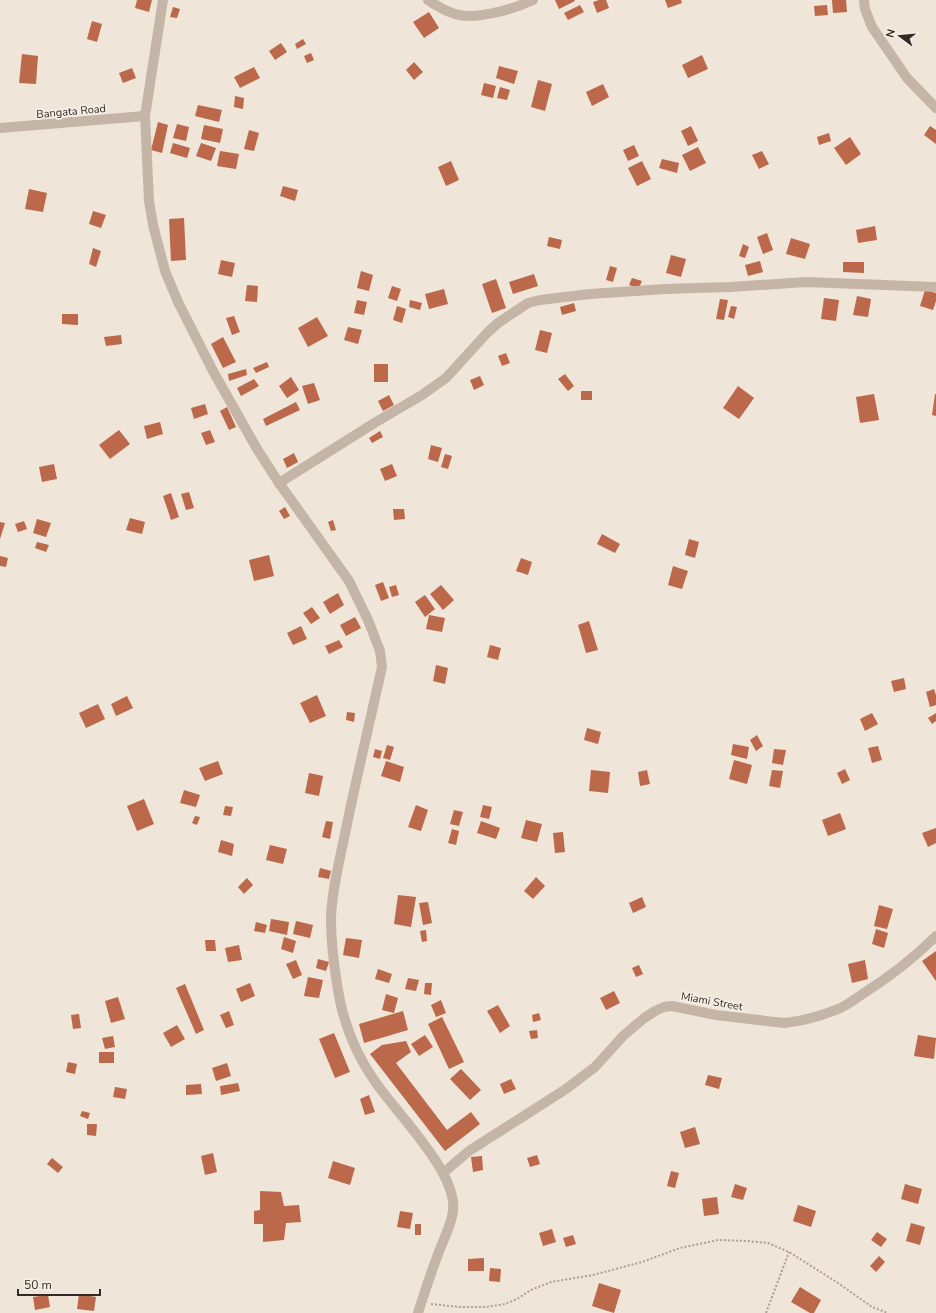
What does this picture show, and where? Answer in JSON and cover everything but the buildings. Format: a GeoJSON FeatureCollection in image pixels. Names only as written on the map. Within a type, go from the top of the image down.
{"type":"FeatureCollection","features":[{"type":"Feature","properties":{"kind":"street"},"geometry":{"type":"LineString","coordinates":[[163,0],[145,116],[149,201],[153,225],[165,271],[178,302],[213,371],[257,449],[279,483],[349,581],[368,620],[382,659],[333,896],[332,934],[340,1002],[353,1044],[374,1080],[412,1127],[443,1173],[450,1189],[453,1201],[453,1211],[450,1223],[436,1258],[418,1313]]}},
{"type":"Feature","properties":{"kind":"street"},"geometry":{"type":"LineString","coordinates":[[428,0],[439,7],[459,15],[474,16],[512,9],[532,0]]}},
{"type":"Feature","properties":{"kind":"street"},"geometry":{"type":"LineString","coordinates":[[864,0],[865,9],[872,27],[907,78],[936,108]]}},
{"type":"Feature","properties":{"kind":"street","name":"Bangata Road"},"geometry":{"type":"LineString","coordinates":[[0,128],[145,116]]}},
{"type":"Feature","properties":{"kind":"street"},"geometry":{"type":"LineString","coordinates":[[279,483],[422,395],[446,378],[487,333],[498,323],[528,303],[540,300],[598,294],[806,282],[936,287]]}},
{"type":"Feature","properties":{"kind":"street","name":"Miami Street"},"geometry":{"type":"LineString","coordinates":[[443,1173],[469,1151],[576,1082],[595,1067],[623,1036],[656,1011],[664,1007],[672,1006],[716,1015],[784,1022],[809,1018],[839,1009],[899,969],[936,936]]}},
{"type":"Feature","properties":{"kind":"path"},"geometry":{"type":"LineString","coordinates":[[421,1303],[460,1307],[486,1307],[505,1304],[517,1299],[531,1290],[551,1282],[593,1275],[642,1262],[680,1248],[718,1240],[746,1241],[768,1244],[789,1252],[838,1283],[872,1307],[888,1313]]}},
{"type":"Feature","properties":{"kind":"path"},"geometry":{"type":"LineString","coordinates":[[766,1313],[789,1252]]}}]}
